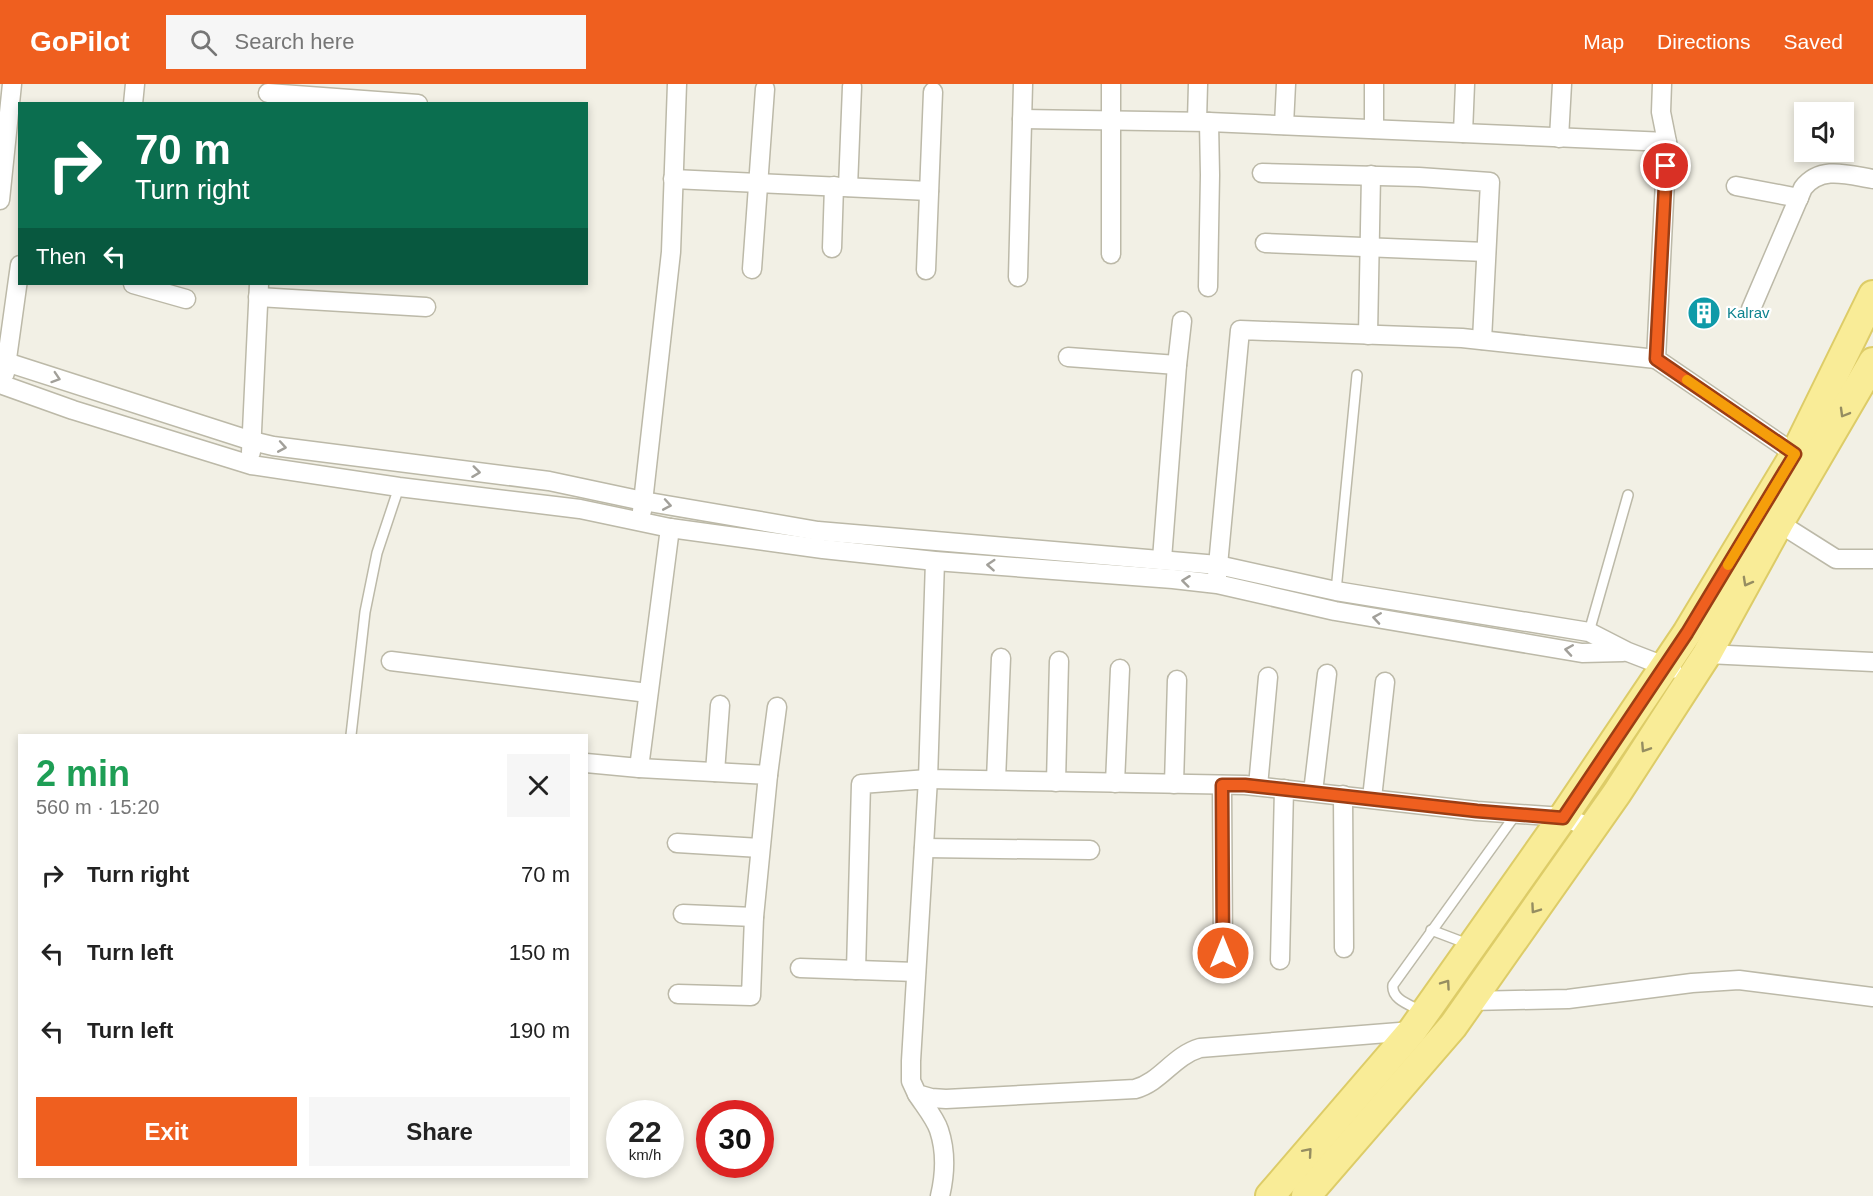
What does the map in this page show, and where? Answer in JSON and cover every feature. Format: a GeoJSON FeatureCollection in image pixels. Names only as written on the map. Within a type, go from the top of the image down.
{"type":"FeatureCollection","features":[{"type":"Feature","properties":{"kind":"main road"},"geometry":{"type":"LineString","coordinates":[[1270,1196],[1418,1022],[1563,818],[1687,633],[1795,454],[1873,295]]}},
{"type":"Feature","properties":{"kind":"main road"},"geometry":{"type":"LineString","coordinates":[[1306,1196],[1453,1026],[1592,828],[1707,654],[1779,523],[1871,365],[1844,355]]}},
{"type":"Feature","properties":{"kind":"street"},"geometry":{"type":"LineString","coordinates":[[0,200],[12,84]]}},
{"type":"Feature","properties":{"kind":"street"},"geometry":{"type":"LineString","coordinates":[[133,102],[135,84]]}},
{"type":"Feature","properties":{"kind":"street"},"geometry":{"type":"LineString","coordinates":[[640,521],[671,252],[676,84]]}},
{"type":"Feature","properties":{"kind":"street"},"geometry":{"type":"LineString","coordinates":[[1018,277],[1023,84]]}},
{"type":"Feature","properties":{"kind":"street"},"geometry":{"type":"LineString","coordinates":[[1111,84],[1111,254]]}},
{"type":"Feature","properties":{"kind":"street"},"geometry":{"type":"LineString","coordinates":[[1198,84],[1210,176],[1208,287]]}},
{"type":"Feature","properties":{"kind":"street"},"geometry":{"type":"LineString","coordinates":[[1284,125],[1286,84]]}},
{"type":"Feature","properties":{"kind":"street"},"geometry":{"type":"LineString","coordinates":[[1374,84],[1374,129]]}},
{"type":"Feature","properties":{"kind":"street"},"geometry":{"type":"LineString","coordinates":[[1463,133],[1465,84]]}},
{"type":"Feature","properties":{"kind":"street"},"geometry":{"type":"LineString","coordinates":[[1559,138],[1562,84]]}},
{"type":"Feature","properties":{"kind":"street"},"geometry":{"type":"LineString","coordinates":[[1656,359],[1667,142],[1661,112],[1662,84]]}},
{"type":"Feature","properties":{"kind":"street"},"geometry":{"type":"LineString","coordinates":[[832,248],[852,87]]}},
{"type":"Feature","properties":{"kind":"street"},"geometry":{"type":"LineString","coordinates":[[752,269],[765,89]]}},
{"type":"Feature","properties":{"kind":"street"},"geometry":{"type":"LineString","coordinates":[[926,270],[933,92]]}},
{"type":"Feature","properties":{"kind":"street"},"geometry":{"type":"LineString","coordinates":[[268,94],[388,102]]}},
{"type":"Feature","properties":{"kind":"street"},"geometry":{"type":"LineString","coordinates":[[1022,119],[1203,122],[1667,142]]}},
{"type":"Feature","properties":{"kind":"street"},"geometry":{"type":"LineString","coordinates":[[1262,173],[1371,175],[1490,182],[1482,340]]}},
{"type":"Feature","properties":{"kind":"street"},"geometry":{"type":"LineString","coordinates":[[1751,309],[1803,188],[1816,176],[1827,173],[1873,180]]}},
{"type":"Feature","properties":{"kind":"street"},"geometry":{"type":"LineString","coordinates":[[1368,335],[1371,175]]}},
{"type":"Feature","properties":{"kind":"street"},"geometry":{"type":"LineString","coordinates":[[673,179],[929,190]]}},
{"type":"Feature","properties":{"kind":"street"},"geometry":{"type":"LineString","coordinates":[[1736,186],[1799,198]]}},
{"type":"Feature","properties":{"kind":"street"},"geometry":{"type":"LineString","coordinates":[[1265,243],[1486,252]]}},
{"type":"Feature","properties":{"kind":"street"},"geometry":{"type":"LineString","coordinates":[[18,276],[1,384],[73,410],[251,465],[399,487],[580,509],[670,528],[823,549],[935,561],[1173,579],[1216,585],[1335,611],[1582,652],[1628,652]]}},
{"type":"Feature","properties":{"kind":"street"},"geometry":{"type":"LineString","coordinates":[[137,285],[186,299]]}},
{"type":"Feature","properties":{"kind":"street"},"geometry":{"type":"LineString","coordinates":[[251,465],[258,290],[426,307]]}},
{"type":"Feature","properties":{"kind":"street"},"geometry":{"type":"LineString","coordinates":[[1162,559],[1182,321]]}},
{"type":"Feature","properties":{"kind":"street"},"geometry":{"type":"LineString","coordinates":[[1216,585],[1240,330],[1482,340],[1656,359],[1795,454]]}},
{"type":"Feature","properties":{"kind":"street"},"geometry":{"type":"LineString","coordinates":[[1068,357],[1177,365]]}},
{"type":"Feature","properties":{"kind":"street"},"geometry":{"type":"LineString","coordinates":[[3,361],[252,441],[294,449],[549,481],[643,501],[818,531],[1218,565],[1336,591],[1589,632],[1628,652],[1664,665],[1690,678]]}},
{"type":"Feature","properties":{"kind":"street"},"geometry":{"type":"LineString","coordinates":[[1779,523],[1836,559],[1873,559]]}},
{"type":"Feature","properties":{"kind":"street"},"geometry":{"type":"LineString","coordinates":[[639,768],[670,528]]}},
{"type":"Feature","properties":{"kind":"street"},"geometry":{"type":"LineString","coordinates":[[935,561],[928,779],[911,1081],[939,1130],[944,1158],[940,1196]]}},
{"type":"Feature","properties":{"kind":"street"},"geometry":{"type":"LineString","coordinates":[[1707,654],[1873,662]]}},
{"type":"Feature","properties":{"kind":"street"},"geometry":{"type":"LineString","coordinates":[[996,780],[1001,658]]}},
{"type":"Feature","properties":{"kind":"street"},"geometry":{"type":"LineString","coordinates":[[391,661],[648,693]]}},
{"type":"Feature","properties":{"kind":"street"},"geometry":{"type":"LineString","coordinates":[[1056,782],[1059,661]]}},
{"type":"Feature","properties":{"kind":"street"},"geometry":{"type":"LineString","coordinates":[[1116,783],[1120,669]]}},
{"type":"Feature","properties":{"kind":"street"},"geometry":{"type":"LineString","coordinates":[[1313,792],[1326,674]]}},
{"type":"Feature","properties":{"kind":"street"},"geometry":{"type":"LineString","coordinates":[[1258,786],[1268,676]]}},
{"type":"Feature","properties":{"kind":"street"},"geometry":{"type":"LineString","coordinates":[[1174,784],[1177,680]]}},
{"type":"Feature","properties":{"kind":"street"},"geometry":{"type":"LineString","coordinates":[[1372,798],[1385,682]]}},
{"type":"Feature","properties":{"kind":"street"},"geometry":{"type":"LineString","coordinates":[[715,772],[720,705]]}},
{"type":"Feature","properties":{"kind":"street"},"geometry":{"type":"LineString","coordinates":[[678,994],[751,996],[754,917],[760,848],[777,707]]}},
{"type":"Feature","properties":{"kind":"street"},"geometry":{"type":"LineString","coordinates":[[588,763],[768,775]]}},
{"type":"Feature","properties":{"kind":"street"},"geometry":{"type":"LineString","coordinates":[[856,970],[861,784],[928,779],[1258,786],[1563,818],[1592,828]]}},
{"type":"Feature","properties":{"kind":"street"},"geometry":{"type":"LineString","coordinates":[[1222,785],[1223,953]]}},
{"type":"Feature","properties":{"kind":"street"},"geometry":{"type":"LineString","coordinates":[[1280,960],[1284,789]]}},
{"type":"Feature","properties":{"kind":"street"},"geometry":{"type":"LineString","coordinates":[[1343,795],[1344,948]]}},
{"type":"Feature","properties":{"kind":"street"},"geometry":{"type":"LineString","coordinates":[[677,843],[760,848]]}},
{"type":"Feature","properties":{"kind":"street"},"geometry":{"type":"LineString","coordinates":[[924,848],[1090,850]]}},
{"type":"Feature","properties":{"kind":"street"},"geometry":{"type":"LineString","coordinates":[[683,914],[754,917]]}},
{"type":"Feature","properties":{"kind":"street"},"geometry":{"type":"LineString","coordinates":[[800,968],[916,972]]}},
{"type":"Feature","properties":{"kind":"street"},"geometry":{"type":"LineString","coordinates":[[1470,1001],[1568,999],[1692,983],[1738,980],[1873,997]]}},
{"type":"Feature","properties":{"kind":"street"},"geometry":{"type":"LineString","coordinates":[[917,1094],[946,1099],[1135,1089],[1154,1080],[1182,1055],[1200,1048],[1418,1022]]}},
{"type":"Feature","properties":{"kind":"lane"},"geometry":{"type":"LineString","coordinates":[[1336,591],[1357,375]]}},
{"type":"Feature","properties":{"kind":"lane"},"geometry":{"type":"LineString","coordinates":[[351,734],[365,612],[377,553],[399,487]]}},
{"type":"Feature","properties":{"kind":"lane"},"geometry":{"type":"LineString","coordinates":[[1589,632],[1628,495]]}},
{"type":"Feature","properties":{"kind":"lane"},"geometry":{"type":"LineString","coordinates":[[1418,1022],[1395,996],[1392,989],[1431,930],[1515,814]]}},
{"type":"Feature","properties":{"kind":"lane"},"geometry":{"type":"LineString","coordinates":[[1431,930],[1472,946]]}},
{"type":"Feature","properties":{"kind":"slow traffic"},"geometry":{"type":"LineString","coordinates":[[1687,380],[1795,454],[1728,565]]}},
{"type":"Feature","properties":{"kind":"place","name":"Kalrav"},"geometry":{"type":"Point","coordinates":[1704,313]}},
{"type":"Feature","properties":{"kind":"route"},"geometry":{"type":"LineString","coordinates":[[1223,953],[1222,785],[1245,785],[1477,811],[1563,818],[1687,633],[1795,454],[1656,359],[1666,166]]}}]}
